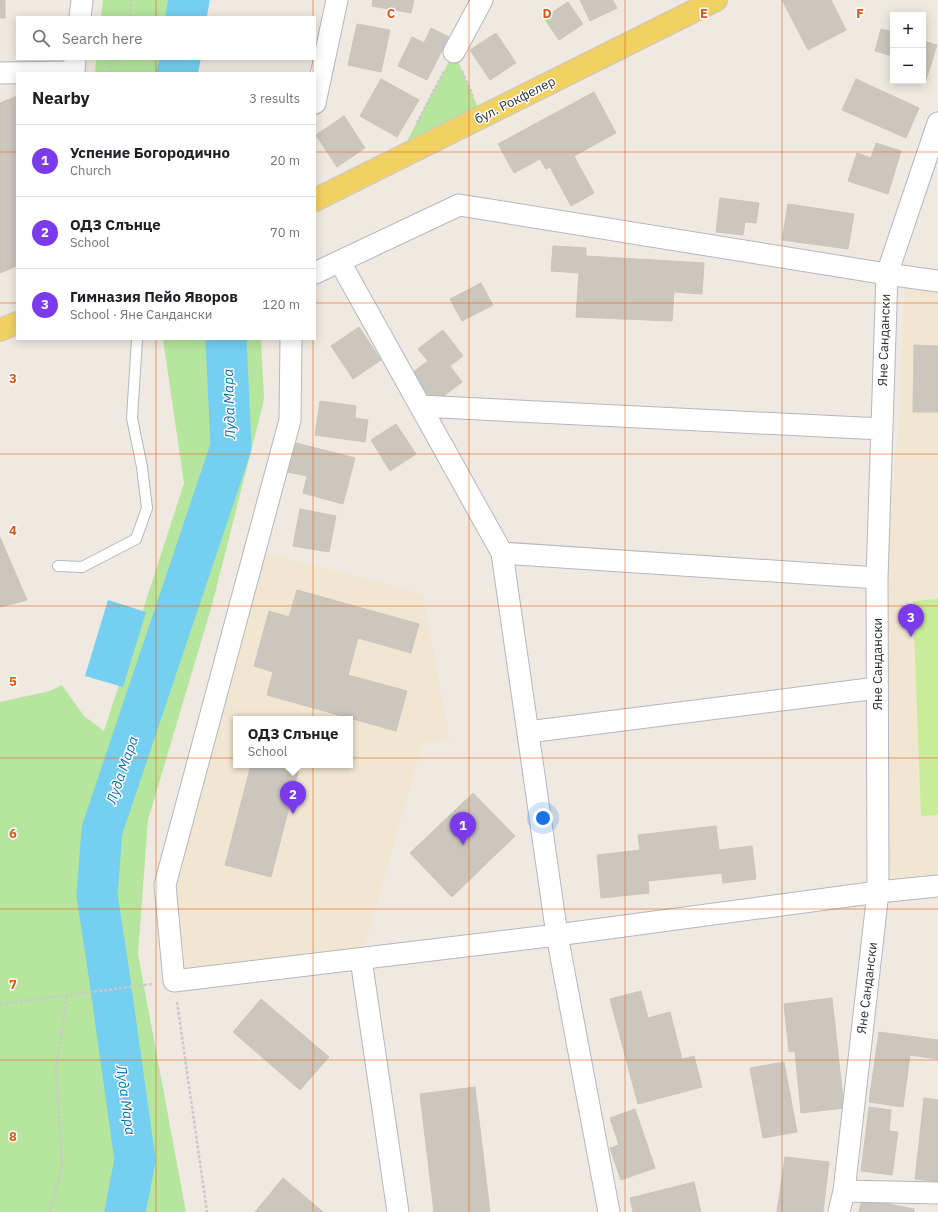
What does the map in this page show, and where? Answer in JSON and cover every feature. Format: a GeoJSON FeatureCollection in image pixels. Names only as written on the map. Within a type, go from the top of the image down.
{"type":"FeatureCollection","features":[{"type":"Feature","properties":{"kind":"main road","name":"бул. Рокфелер"},"geometry":{"type":"LineString","coordinates":[[316,200],[716,0]]}},
{"type":"Feature","properties":{"kind":"main road"},"geometry":{"type":"LineString","coordinates":[[0,330],[16,323]]}},
{"type":"Feature","properties":{"kind":"street"},"geometry":{"type":"LineString","coordinates":[[80,16],[82,0]]}},
{"type":"Feature","properties":{"kind":"street"},"geometry":{"type":"LineString","coordinates":[[316,98],[337,0]]}},
{"type":"Feature","properties":{"kind":"street"},"geometry":{"type":"LineString","coordinates":[[454,52],[482,0]]}},
{"type":"Feature","properties":{"kind":"street"},"geometry":{"type":"LineString","coordinates":[[0,73],[74,66]]}},
{"type":"Feature","properties":{"kind":"street","name":"Яне Сандански"},"geometry":{"type":"LineString","coordinates":[[839,1212],[844,1191],[878,892],[877,578],[887,274],[938,123]]}},
{"type":"Feature","properties":{"kind":"street"},"geometry":{"type":"LineString","coordinates":[[316,273],[459,205],[938,281]]}},
{"type":"Feature","properties":{"kind":"street"},"geometry":{"type":"LineString","coordinates":[[340,262],[502,553],[557,935],[608,1212]]}},
{"type":"Feature","properties":{"kind":"street"},"geometry":{"type":"LineString","coordinates":[[291,340],[290,420],[165,885],[174,982],[557,935],[878,892],[938,886]]}},
{"type":"Feature","properties":{"kind":"street"},"geometry":{"type":"LineString","coordinates":[[420,406],[881,429]]}},
{"type":"Feature","properties":{"kind":"street"},"geometry":{"type":"LineString","coordinates":[[502,553],[877,578]]}},
{"type":"Feature","properties":{"kind":"street"},"geometry":{"type":"LineString","coordinates":[[528,732],[877,688]]}},
{"type":"Feature","properties":{"kind":"street"},"geometry":{"type":"LineString","coordinates":[[361,959],[398,1212]]}},
{"type":"Feature","properties":{"kind":"street"},"geometry":{"type":"LineString","coordinates":[[844,1191],[938,1193]]}},
{"type":"Feature","properties":{"kind":"lane"},"geometry":{"type":"LineString","coordinates":[[58,566],[82,566],[136,539],[147,508],[142,467],[132,418],[137,340]]}},
{"type":"Feature","properties":{"kind":"path"},"geometry":{"type":"LineString","coordinates":[[130,16],[131,0]]}},
{"type":"Feature","properties":{"kind":"path"},"geometry":{"type":"LineString","coordinates":[[454,52],[482,117]]}},
{"type":"Feature","properties":{"kind":"path"},"geometry":{"type":"LineString","coordinates":[[415,126],[454,52]]}},
{"type":"Feature","properties":{"kind":"path"},"geometry":{"type":"LineString","coordinates":[[108,72],[114,60]]}},
{"type":"Feature","properties":{"kind":"path"},"geometry":{"type":"LineString","coordinates":[[174,982],[207,1212]]}},
{"type":"Feature","properties":{"kind":"path"},"geometry":{"type":"LineString","coordinates":[[0,1004],[129,987]]}},
{"type":"Feature","properties":{"kind":"path"},"geometry":{"type":"LineString","coordinates":[[50,1212],[62,1167],[56,1069],[67,995]]}},
{"type":"Feature","properties":{"kind":"shaded area"},"geometry":{"type":"Polygon","coordinates":[[[905,280],[938,284],[938,882],[881,887],[884,574],[898,435],[905,280]]]}},
{"type":"Feature","properties":{"kind":"shaded area"},"geometry":{"type":"Polygon","coordinates":[[[254,550],[423,594],[450,741],[423,743],[361,959],[174,981],[165,885],[254,550]]]}},
{"type":"Feature","properties":{"kind":"green space"},"geometry":{"type":"Polygon","coordinates":[[[103,0],[169,0],[166,16],[101,16],[103,0]]]}},
{"type":"Feature","properties":{"kind":"green space"},"geometry":{"type":"Polygon","coordinates":[[[454,52],[482,117],[397,160],[454,52]]]}},
{"type":"Feature","properties":{"kind":"green space"},"geometry":{"type":"Polygon","coordinates":[[[96,60],[159,60],[157,72],[95,72],[96,60]]]}},
{"type":"Feature","properties":{"kind":"green space"},"geometry":{"type":"Polygon","coordinates":[[[163,340],[261,340],[264,400],[212,605],[148,820],[138,954],[186,1212],[0,1212],[0,702],[50,691],[62,685],[84,716],[104,731],[184,483],[163,340]]]}},
{"type":"Feature","properties":{"kind":"green space"},"geometry":{"type":"Polygon","coordinates":[[[938,599],[938,815],[921,816],[913,601],[938,599]]]}},
{"type":"Feature","properties":{"kind":"water"},"geometry":{"type":"Polygon","coordinates":[[[108,600],[146,612],[123,687],[85,676],[108,600]]]}},
{"type":"Feature","properties":{"kind":"building"},"geometry":{"type":"Polygon","coordinates":[[[0,0],[5,0],[5,18],[0,18],[0,0]]]}},
{"type":"Feature","properties":{"kind":"building"},"geometry":{"type":"Polygon","coordinates":[[[373,0],[414,0],[411,13],[372,6],[373,0]]]}},
{"type":"Feature","properties":{"kind":"building"},"geometry":{"type":"Polygon","coordinates":[[[580,0],[613,0],[617,8],[590,21],[580,0]]]}},
{"type":"Feature","properties":{"kind":"building"},"geometry":{"type":"Polygon","coordinates":[[[782,0],[831,0],[846,30],[808,50],[782,0]]]}},
{"type":"Feature","properties":{"kind":"building"},"geometry":{"type":"Polygon","coordinates":[[[568,2],[583,24],[559,40],[544,18],[568,2]]]}},
{"type":"Feature","properties":{"kind":"building"},"geometry":{"type":"Polygon","coordinates":[[[357,24],[390,30],[381,72],[348,65],[357,24]]]}},
{"type":"Feature","properties":{"kind":"building"},"geometry":{"type":"Polygon","coordinates":[[[431,28],[449,37],[427,80],[398,66],[412,37],[424,43],[431,28]]]}},
{"type":"Feature","properties":{"kind":"building"},"geometry":{"type":"Polygon","coordinates":[[[881,29],[890,31],[890,55],[875,51],[881,29]]]}},
{"type":"Feature","properties":{"kind":"building"},"geometry":{"type":"Polygon","coordinates":[[[496,33],[516,63],[490,80],[470,50],[496,33]]]}},
{"type":"Feature","properties":{"kind":"building"},"geometry":{"type":"Polygon","coordinates":[[[926,42],[937,45],[926,80],[926,42]]]}},
{"type":"Feature","properties":{"kind":"building"},"geometry":{"type":"Polygon","coordinates":[[[381,79],[419,100],[397,137],[360,116],[381,79]]]}},
{"type":"Feature","properties":{"kind":"building"},"geometry":{"type":"Polygon","coordinates":[[[856,79],[919,108],[906,138],[842,110],[856,79]]]}},
{"type":"Feature","properties":{"kind":"building"},"geometry":{"type":"Polygon","coordinates":[[[594,92],[616,133],[574,156],[594,193],[571,206],[550,167],[546,169],[540,159],[514,173],[498,144],[594,92]]]}},
{"type":"Feature","properties":{"kind":"building"},"geometry":{"type":"Polygon","coordinates":[[[16,96],[16,266],[0,273],[0,103],[16,96]]]}},
{"type":"Feature","properties":{"kind":"building"},"geometry":{"type":"Polygon","coordinates":[[[344,116],[365,148],[337,167],[316,135],[344,116]]]}},
{"type":"Feature","properties":{"kind":"building"},"geometry":{"type":"Polygon","coordinates":[[[876,143],[901,151],[888,194],[848,181],[857,153],[871,158],[876,143]]]}},
{"type":"Feature","properties":{"kind":"building"},"geometry":{"type":"Polygon","coordinates":[[[720,198],[759,203],[756,223],[745,222],[743,235],[716,232],[720,198]]]}},
{"type":"Feature","properties":{"kind":"building"},"geometry":{"type":"Polygon","coordinates":[[[788,204],[854,214],[848,249],[782,240],[788,204]]]}},
{"type":"Feature","properties":{"kind":"building"},"geometry":{"type":"Polygon","coordinates":[[[553,246],[586,248],[586,256],[704,263],[702,294],[674,292],[672,321],[576,317],[579,273],[551,271],[553,246]]]}},
{"type":"Feature","properties":{"kind":"building"},"geometry":{"type":"Polygon","coordinates":[[[481,283],[493,305],[462,321],[450,299],[481,283]]]}},
{"type":"Feature","properties":{"kind":"building"},"geometry":{"type":"Polygon","coordinates":[[[359,327],[381,360],[353,379],[331,346],[359,327]]]}},
{"type":"Feature","properties":{"kind":"building"},"geometry":{"type":"Polygon","coordinates":[[[443,330],[463,356],[450,366],[462,382],[432,405],[409,375],[428,361],[418,349],[443,330]]]}},
{"type":"Feature","properties":{"kind":"building"},"geometry":{"type":"Polygon","coordinates":[[[914,345],[938,346],[938,412],[913,412],[914,345]]]}},
{"type":"Feature","properties":{"kind":"building"},"geometry":{"type":"Polygon","coordinates":[[[320,401],[356,406],[355,418],[368,420],[365,442],[315,435],[320,401]]]}},
{"type":"Feature","properties":{"kind":"building"},"geometry":{"type":"Polygon","coordinates":[[[396,424],[416,454],[390,471],[371,440],[396,424]]]}},
{"type":"Feature","properties":{"kind":"building"},"geometry":{"type":"Polygon","coordinates":[[[296,443],[355,458],[343,504],[303,493],[307,476],[288,472],[296,443]]]}},
{"type":"Feature","properties":{"kind":"building"},"geometry":{"type":"Polygon","coordinates":[[[300,509],[336,516],[329,552],[293,546],[300,509]]]}},
{"type":"Feature","properties":{"kind":"building"},"geometry":{"type":"Polygon","coordinates":[[[0,537],[27,600],[0,607],[0,537]]]}},
{"type":"Feature","properties":{"kind":"building"},"geometry":{"type":"Polygon","coordinates":[[[297,590],[419,624],[411,653],[358,638],[348,675],[407,691],[396,731],[353,719],[353,716],[342,716],[267,695],[273,672],[254,666],[269,611],[289,617],[297,590]]]}},
{"type":"Feature","properties":{"kind":"building"},"geometry":{"type":"Polygon","coordinates":[[[250,768],[299,768],[271,877],[225,865],[250,768]]]}},
{"type":"Feature","properties":{"kind":"building"},"geometry":{"type":"Polygon","coordinates":[[[473,793],[515,836],[452,897],[410,853],[473,793]]]}},
{"type":"Feature","properties":{"kind":"building"},"geometry":{"type":"Polygon","coordinates":[[[716,826],[719,850],[752,846],[756,879],[723,883],[722,873],[648,881],[649,893],[601,898],[597,855],[640,850],[638,835],[716,826]]]}},
{"type":"Feature","properties":{"kind":"building"},"geometry":{"type":"Polygon","coordinates":[[[641,991],[648,1018],[670,1012],[682,1059],[694,1056],[702,1087],[638,1104],[610,999],[641,991]]]}},
{"type":"Feature","properties":{"kind":"building"},"geometry":{"type":"Polygon","coordinates":[[[832,998],[844,1108],[801,1113],[795,1051],[789,1052],[784,1004],[832,998]]]}},
{"type":"Feature","properties":{"kind":"building"},"geometry":{"type":"Polygon","coordinates":[[[261,999],[329,1057],[300,1090],[233,1032],[261,999]]]}},
{"type":"Feature","properties":{"kind":"building"},"geometry":{"type":"Polygon","coordinates":[[[879,1032],[938,1040],[938,1059],[910,1055],[903,1107],[869,1102],[879,1032]]]}},
{"type":"Feature","properties":{"kind":"building"},"geometry":{"type":"Polygon","coordinates":[[[784,1062],[797,1132],[763,1138],[750,1068],[784,1062]]]}},
{"type":"Feature","properties":{"kind":"building"},"geometry":{"type":"Polygon","coordinates":[[[475,1087],[490,1212],[434,1212],[420,1094],[475,1087]]]}},
{"type":"Feature","properties":{"kind":"building"},"geometry":{"type":"Polygon","coordinates":[[[924,1098],[938,1100],[938,1182],[915,1179],[924,1098]]]}},
{"type":"Feature","properties":{"kind":"building"},"geometry":{"type":"Polygon","coordinates":[[[869,1107],[891,1110],[889,1131],[898,1132],[892,1175],[861,1171],[869,1107]]]}},
{"type":"Feature","properties":{"kind":"building"},"geometry":{"type":"Polygon","coordinates":[[[635,1109],[655,1168],[621,1180],[610,1148],[619,1145],[610,1118],[635,1109]]]}},
{"type":"Feature","properties":{"kind":"building"},"geometry":{"type":"Polygon","coordinates":[[[785,1157],[829,1162],[823,1212],[777,1212],[785,1157]]]}},
{"type":"Feature","properties":{"kind":"building"},"geometry":{"type":"Polygon","coordinates":[[[283,1178],[323,1212],[255,1212],[283,1178]]]}},
{"type":"Feature","properties":{"kind":"building"},"geometry":{"type":"Polygon","coordinates":[[[694,1182],[701,1212],[633,1212],[630,1198],[694,1182]]]}},
{"type":"Feature","properties":{"kind":"building"},"geometry":{"type":"Polygon","coordinates":[[[862,1199],[914,1209],[914,1212],[859,1212],[862,1199]]]}},
{"type":"Feature","properties":{"kind":"waterway","name":"Луда Мара"},"geometry":{"type":"LineString","coordinates":[[186,16],[189,0]]}},
{"type":"Feature","properties":{"kind":"waterway","name":"Луда Мара"},"geometry":{"type":"LineString","coordinates":[[177,72],[180,60]]}},
{"type":"Feature","properties":{"kind":"waterway","name":"Луда Мара"},"geometry":{"type":"LineString","coordinates":[[125,1212],[135,1160],[97,895],[102,830],[231,447],[226,340]]}},
{"type":"Feature","properties":{"kind":"place","name":"Гимназия Пейо Яворов"},"geometry":{"type":"Point","coordinates":[911,637]}},
{"type":"Feature","properties":{"kind":"place","name":"ОДЗ Слънце"},"geometry":{"type":"Point","coordinates":[293,814]}},
{"type":"Feature","properties":{"kind":"place","name":"Успение Богородично"},"geometry":{"type":"Point","coordinates":[463,845]}}]}
